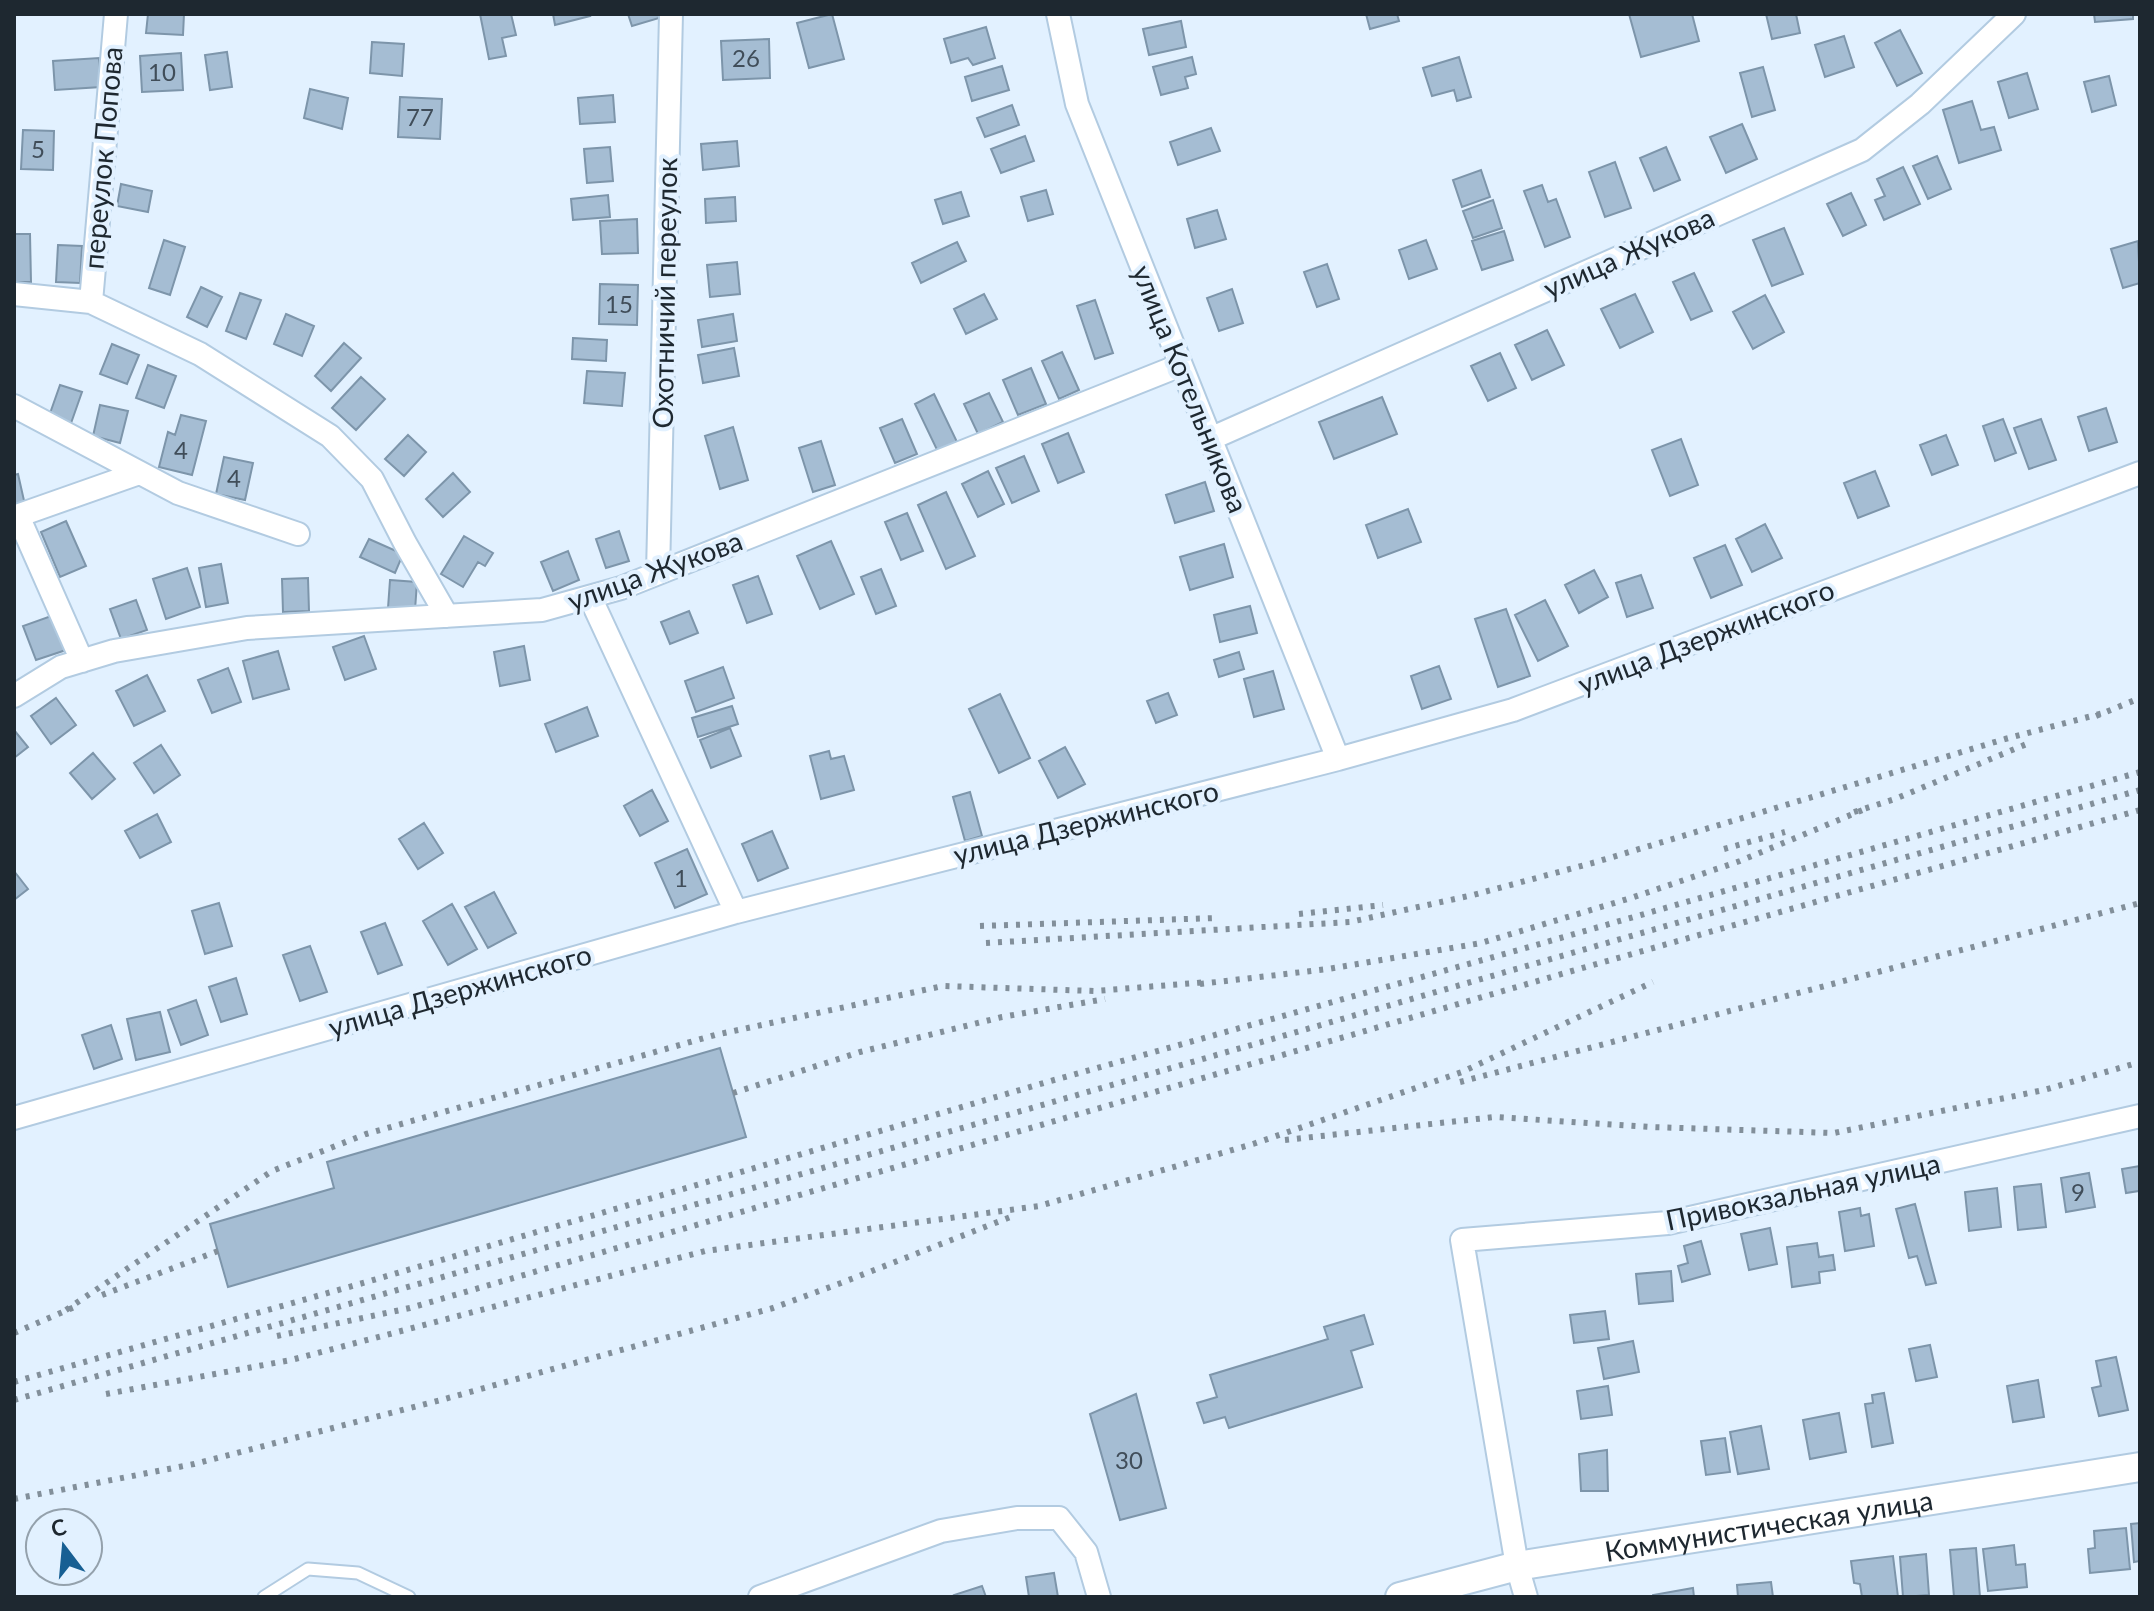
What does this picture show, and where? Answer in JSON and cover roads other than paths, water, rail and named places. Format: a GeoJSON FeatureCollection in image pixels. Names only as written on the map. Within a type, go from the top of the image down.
{"type":"FeatureCollection","features":[{"type":"Feature","properties":{"kind":"street","name":"переулок Попова"},"geometry":{"type":"LineString","coordinates":[[91,302],[116,14]]}},
{"type":"Feature","properties":{"kind":"street","name":"Охотничий переулок"},"geometry":{"type":"LineString","coordinates":[[658,573],[671,14]]}},
{"type":"Feature","properties":{"kind":"street","name":"улица Котельникова"},"geometry":{"type":"LineString","coordinates":[[1058,14],[1077,104],[1338,759]]}},
{"type":"Feature","properties":{"kind":"street","name":"улица Жукова"},"geometry":{"type":"LineString","coordinates":[[1210,439],[1862,150],[1920,104],[2014,14]]}},
{"type":"Feature","properties":{"kind":"street"},"geometry":{"type":"LineString","coordinates":[[14,294],[91,302],[200,354],[330,436],[372,479],[447,616]]}},
{"type":"Feature","properties":{"kind":"street","name":"улица Жукова"},"geometry":{"type":"LineString","coordinates":[[14,696],[61,667],[114,651],[247,628],[542,610],[590,597],[621,588],[1181,365]]}},
{"type":"Feature","properties":{"kind":"street"},"geometry":{"type":"LineString","coordinates":[[14,406],[178,493],[298,534]]}},
{"type":"Feature","properties":{"kind":"street"},"geometry":{"type":"LineString","coordinates":[[82,661],[16,517],[139,473]]}},
{"type":"Feature","properties":{"kind":"street","name":"улица Дзержинского"},"geometry":{"type":"LineString","coordinates":[[14,1118],[736,912],[1338,759],[1513,710],[2140,473]]}},
{"type":"Feature","properties":{"kind":"street"},"geometry":{"type":"LineString","coordinates":[[590,597],[736,912]]}},
{"type":"Feature","properties":{"kind":"street","name":"Привокзальная улица"},"geometry":{"type":"LineString","coordinates":[[1517,1566],[1462,1240],[1668,1223],[2140,1116]]}},
{"type":"Feature","properties":{"kind":"street","name":"Коммунистическая улица"},"geometry":{"type":"LineString","coordinates":[[1400,1597],[1517,1566],[2140,1467]]}},
{"type":"Feature","properties":{"kind":"street"},"geometry":{"type":"LineString","coordinates":[[760,1597],[941,1531],[1017,1518],[1059,1518],[1086,1552],[1099,1597]]}},
{"type":"Feature","properties":{"kind":"street"},"geometry":{"type":"LineString","coordinates":[[1517,1566],[1526,1597]]}},
{"type":"Feature","properties":{"kind":"lane"},"geometry":{"type":"LineString","coordinates":[[264,1597],[308,1569],[358,1573],[409,1597]]}},
{"type":"Feature","properties":{"kind":"railway"},"geometry":{"type":"LineString","coordinates":[[2096,716],[2140,698]]}},
{"type":"Feature","properties":{"kind":"railway"},"geometry":{"type":"LineString","coordinates":[[986,943],[1350,922],[1473,895],[1596,862],[2005,739],[2107,712]]}},
{"type":"Feature","properties":{"kind":"railway"},"geometry":{"type":"LineString","coordinates":[[1854,812],[1895,799],[2029,743]]}},
{"type":"Feature","properties":{"kind":"railway"},"geometry":{"type":"LineString","coordinates":[[14,1382],[1047,1082],[2140,772]]}},
{"type":"Feature","properties":{"kind":"railway"},"geometry":{"type":"LineString","coordinates":[[14,1400],[2140,790]]}},
{"type":"Feature","properties":{"kind":"railway"},"geometry":{"type":"LineString","coordinates":[[1200,984],[1328,969],[1481,943],[1740,861],[1865,809]]}},
{"type":"Feature","properties":{"kind":"railway"},"geometry":{"type":"LineString","coordinates":[[277,1336],[410,1308],[1572,971],[2140,810]]}},
{"type":"Feature","properties":{"kind":"railway"},"geometry":{"type":"LineString","coordinates":[[1724,849],[1785,832]]}},
{"type":"Feature","properties":{"kind":"railway"},"geometry":{"type":"LineString","coordinates":[[1460,1082],[2140,903]]}},
{"type":"Feature","properties":{"kind":"railway"},"geometry":{"type":"LineString","coordinates":[[1299,914],[1383,905]]}},
{"type":"Feature","properties":{"kind":"railway"},"geometry":{"type":"LineString","coordinates":[[980,926],[1216,918]]}},
{"type":"Feature","properties":{"kind":"railway"},"geometry":{"type":"LineString","coordinates":[[66,1310],[272,1171],[366,1134],[715,1035],[943,986],[1095,991],[1208,982]]}},
{"type":"Feature","properties":{"kind":"railway"},"geometry":{"type":"LineString","coordinates":[[106,1394],[291,1360],[705,1251],[1039,1206],[1253,1144],[1462,1072],[1653,982]]}},
{"type":"Feature","properties":{"kind":"railway"},"geometry":{"type":"LineString","coordinates":[[733,1093],[860,1052],[1002,1017],[1105,999]]}},
{"type":"Feature","properties":{"kind":"railway"},"geometry":{"type":"LineString","coordinates":[[1285,1140],[1495,1117],[1650,1127],[1834,1133],[2044,1090],[2140,1062]]}},
{"type":"Feature","properties":{"kind":"railway"},"geometry":{"type":"LineString","coordinates":[[14,1499],[194,1464],[441,1400],[773,1308],[1013,1216]]}},
{"type":"Feature","properties":{"kind":"railway"},"geometry":{"type":"LineString","coordinates":[[102,1295],[218,1251]]}},
{"type":"Feature","properties":{"kind":"railway"},"geometry":{"type":"LineString","coordinates":[[14,1333],[77,1306]]}}]}
